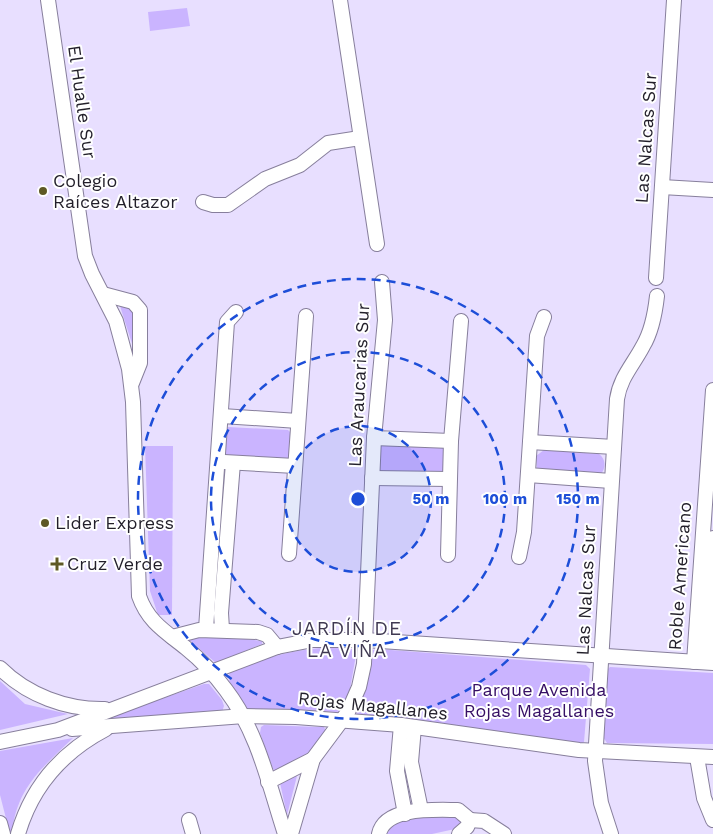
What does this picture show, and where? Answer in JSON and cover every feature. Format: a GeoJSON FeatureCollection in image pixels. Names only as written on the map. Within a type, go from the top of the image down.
{"type":"FeatureCollection","features":[{"type":"Feature","properties":{"kind":"street","name":"El Hualle Sur"},"geometry":{"type":"LineString","coordinates":[[48,0],[83,245],[88,266],[111,308],[122,338],[132,384],[138,586],[146,613],[157,626],[212,673],[244,716],[252,734],[285,834]]}},
{"type":"Feature","properties":{"kind":"street"},"geometry":{"type":"LineString","coordinates":[[340,0],[377,244]]}},
{"type":"Feature","properties":{"kind":"street","name":"Las Nalcas Sur"},"geometry":{"type":"LineString","coordinates":[[656,278],[674,0]]}},
{"type":"Feature","properties":{"kind":"street"},"geometry":{"type":"LineString","coordinates":[[203,202],[213,206],[228,206],[265,179],[300,165],[328,143],[360,138]]}},
{"type":"Feature","properties":{"kind":"street"},"geometry":{"type":"LineString","coordinates":[[662,187],[713,190]]}},
{"type":"Feature","properties":{"kind":"street","name":"Las Araucarias Sur"},"geometry":{"type":"LineString","coordinates":[[365,640],[364,607],[374,438],[385,320],[382,282]]}},
{"type":"Feature","properties":{"kind":"street","name":"El Hualle Sur"},"geometry":{"type":"LineString","coordinates":[[103,294],[133,302],[140,310],[140,363],[132,384]]}},
{"type":"Feature","properties":{"kind":"street","name":"Las Nalcas Sur"},"geometry":{"type":"LineString","coordinates":[[611,834],[598,791],[596,752],[616,400],[620,385],[648,336],[654,316],[656,296]]}},
{"type":"Feature","properties":{"kind":"street"},"geometry":{"type":"LineString","coordinates":[[206,630],[222,416],[226,322],[236,312]]}},
{"type":"Feature","properties":{"kind":"street"},"geometry":{"type":"LineString","coordinates":[[290,554],[306,316]]}},
{"type":"Feature","properties":{"kind":"street"},"geometry":{"type":"LineString","coordinates":[[518,557],[524,532],[537,336],[544,317]]}},
{"type":"Feature","properties":{"kind":"street"},"geometry":{"type":"LineString","coordinates":[[448,555],[451,441],[461,321]]}},
{"type":"Feature","properties":{"kind":"street","name":"Roble Americano"},"geometry":{"type":"LineString","coordinates":[[704,662],[713,390]]}},
{"type":"Feature","properties":{"kind":"street"},"geometry":{"type":"LineString","coordinates":[[222,416],[298,421]]}},
{"type":"Feature","properties":{"kind":"street"},"geometry":{"type":"LineString","coordinates":[[374,438],[451,441]]}},
{"type":"Feature","properties":{"kind":"street"},"geometry":{"type":"LineString","coordinates":[[530,442],[614,447]]}},
{"type":"Feature","properties":{"kind":"street"},"geometry":{"type":"LineString","coordinates":[[219,462],[296,466]]}},
{"type":"Feature","properties":{"kind":"street"},"geometry":{"type":"LineString","coordinates":[[222,629],[221,613],[234,463]]}},
{"type":"Feature","properties":{"kind":"street"},"geometry":{"type":"LineString","coordinates":[[528,475],[612,481]]}},
{"type":"Feature","properties":{"kind":"street"},"geometry":{"type":"LineString","coordinates":[[372,478],[449,479]]}},
{"type":"Feature","properties":{"kind":"street","name":"Roble Americano"},"geometry":{"type":"LineString","coordinates":[[704,662],[713,538]]}},
{"type":"Feature","properties":{"kind":"street"},"geometry":{"type":"LineString","coordinates":[[172,637],[191,631],[222,629],[264,633],[277,647]]}},
{"type":"Feature","properties":{"kind":"street","name":"Rojas Magallanes"},"geometry":{"type":"LineString","coordinates":[[0,742],[58,730],[277,647],[313,640],[365,640],[704,662]]}},
{"type":"Feature","properties":{"kind":"street"},"geometry":{"type":"LineString","coordinates":[[291,834],[313,759],[343,720],[360,681],[365,640]]}},
{"type":"Feature","properties":{"kind":"street"},"geometry":{"type":"LineString","coordinates":[[0,668],[25,687],[48,699],[74,707],[114,709]]}},
{"type":"Feature","properties":{"kind":"street","name":"Rojas Magallanes"},"geometry":{"type":"LineString","coordinates":[[58,730],[110,728],[244,716],[343,720],[407,726],[507,742],[596,752],[713,757]]}},
{"type":"Feature","properties":{"kind":"street"},"geometry":{"type":"LineString","coordinates":[[407,726],[411,762],[421,810]]}},
{"type":"Feature","properties":{"kind":"street"},"geometry":{"type":"LineString","coordinates":[[404,814],[397,771],[407,726]]}},
{"type":"Feature","properties":{"kind":"street"},"geometry":{"type":"LineString","coordinates":[[18,834],[30,802],[48,774],[78,746],[110,728]]}},
{"type":"Feature","properties":{"kind":"street"},"geometry":{"type":"LineString","coordinates":[[697,757],[698,776],[713,820]]}},
{"type":"Feature","properties":{"kind":"street"},"geometry":{"type":"LineString","coordinates":[[268,782],[313,759]]}},
{"type":"Feature","properties":{"kind":"street"},"geometry":{"type":"LineString","coordinates":[[380,834],[381,828],[389,819],[421,810],[458,810],[470,820],[484,821],[504,834]]}},
{"type":"Feature","properties":{"kind":"street"},"geometry":{"type":"LineString","coordinates":[[189,820],[193,834]]}},
{"type":"Feature","properties":{"kind":"street"},"geometry":{"type":"LineString","coordinates":[[459,834],[467,827],[470,820]]}},
{"type":"Feature","properties":{"kind":"street"},"geometry":{"type":"LineString","coordinates":[[0,823],[3,834]]}},
{"type":"Feature","properties":{"kind":"green space"},"geometry":{"type":"Polygon","coordinates":[[[187,8],[190,26],[150,31],[148,12],[187,8]]]}},
{"type":"Feature","properties":{"kind":"green space"},"geometry":{"type":"Polygon","coordinates":[[[119,303],[134,311],[135,353],[119,303]]]}},
{"type":"Feature","properties":{"kind":"green space"},"geometry":{"type":"Polygon","coordinates":[[[228,427],[288,430],[292,434],[292,461],[221,458],[225,429],[228,427]]]}},
{"type":"Feature","properties":{"kind":"green space"},"geometry":{"type":"Polygon","coordinates":[[[383,444],[442,447],[445,450],[444,470],[440,473],[379,471],[380,446],[383,444]]]}},
{"type":"Feature","properties":{"kind":"green space"},"geometry":{"type":"Polygon","coordinates":[[[145,446],[173,446],[172,615],[158,615],[150,591],[145,446]]]}},
{"type":"Feature","properties":{"kind":"green space"},"geometry":{"type":"Polygon","coordinates":[[[544,450],[599,454],[604,461],[604,469],[601,474],[537,470],[536,456],[544,450]]]}},
{"type":"Feature","properties":{"kind":"green space"},"geometry":{"type":"Polygon","coordinates":[[[187,636],[220,636],[262,641],[262,644],[216,663],[187,636]]]}},
{"type":"Feature","properties":{"kind":"green space"},"geometry":{"type":"Polygon","coordinates":[[[330,647],[352,649],[356,655],[347,706],[338,712],[245,710],[229,682],[230,672],[255,662],[304,650],[330,647]]]}},
{"type":"Feature","properties":{"kind":"green space","name":"Parque Avenida Rojas Magallanes"},"geometry":{"type":"Polygon","coordinates":[[[372,650],[586,665],[590,669],[584,742],[579,745],[362,716],[354,712],[369,653],[372,650]]]}},
{"type":"Feature","properties":{"kind":"green space","name":"Parque Avenida Rojas Magallanes"},"geometry":{"type":"Polygon","coordinates":[[[610,667],[713,673],[713,744],[607,743],[603,737],[606,671],[610,667]]]}},
{"type":"Feature","properties":{"kind":"green space"},"geometry":{"type":"Polygon","coordinates":[[[0,681],[25,704],[68,714],[0,730],[0,681]]]}},
{"type":"Feature","properties":{"kind":"green space"},"geometry":{"type":"Polygon","coordinates":[[[204,684],[209,684],[222,700],[224,706],[222,712],[89,724],[204,684]]]}},
{"type":"Feature","properties":{"kind":"green space"},"geometry":{"type":"Polygon","coordinates":[[[264,725],[324,727],[326,731],[316,745],[304,756],[276,771],[273,769],[260,733],[261,727],[264,725]]]}},
{"type":"Feature","properties":{"kind":"green space"},"geometry":{"type":"Polygon","coordinates":[[[73,738],[32,780],[19,804],[14,818],[12,834],[10,834],[0,795],[0,751],[73,738]]]}},
{"type":"Feature","properties":{"kind":"green space"},"geometry":{"type":"Polygon","coordinates":[[[297,776],[287,815],[280,783],[297,776]]]}},
{"type":"Feature","properties":{"kind":"green space"},"geometry":{"type":"Polygon","coordinates":[[[434,815],[462,815],[464,827],[432,834],[387,834],[394,823],[434,815]]]}},
{"type":"Feature","properties":{"kind":"place","name":"Colegio Raíces Altazor"},"geometry":{"type":"Point","coordinates":[43,191]}},
{"type":"Feature","properties":{"kind":"place","name":"Lider Express"},"geometry":{"type":"Point","coordinates":[45,523]}},
{"type":"Feature","properties":{"kind":"place","name":"Cruz Verde"},"geometry":{"type":"Point","coordinates":[57,564]}},
{"type":"Feature","properties":{"kind":"district","name":"JARDÍN DE LA VIÑA"},"geometry":{"type":"Point","coordinates":[347,639]}}]}
